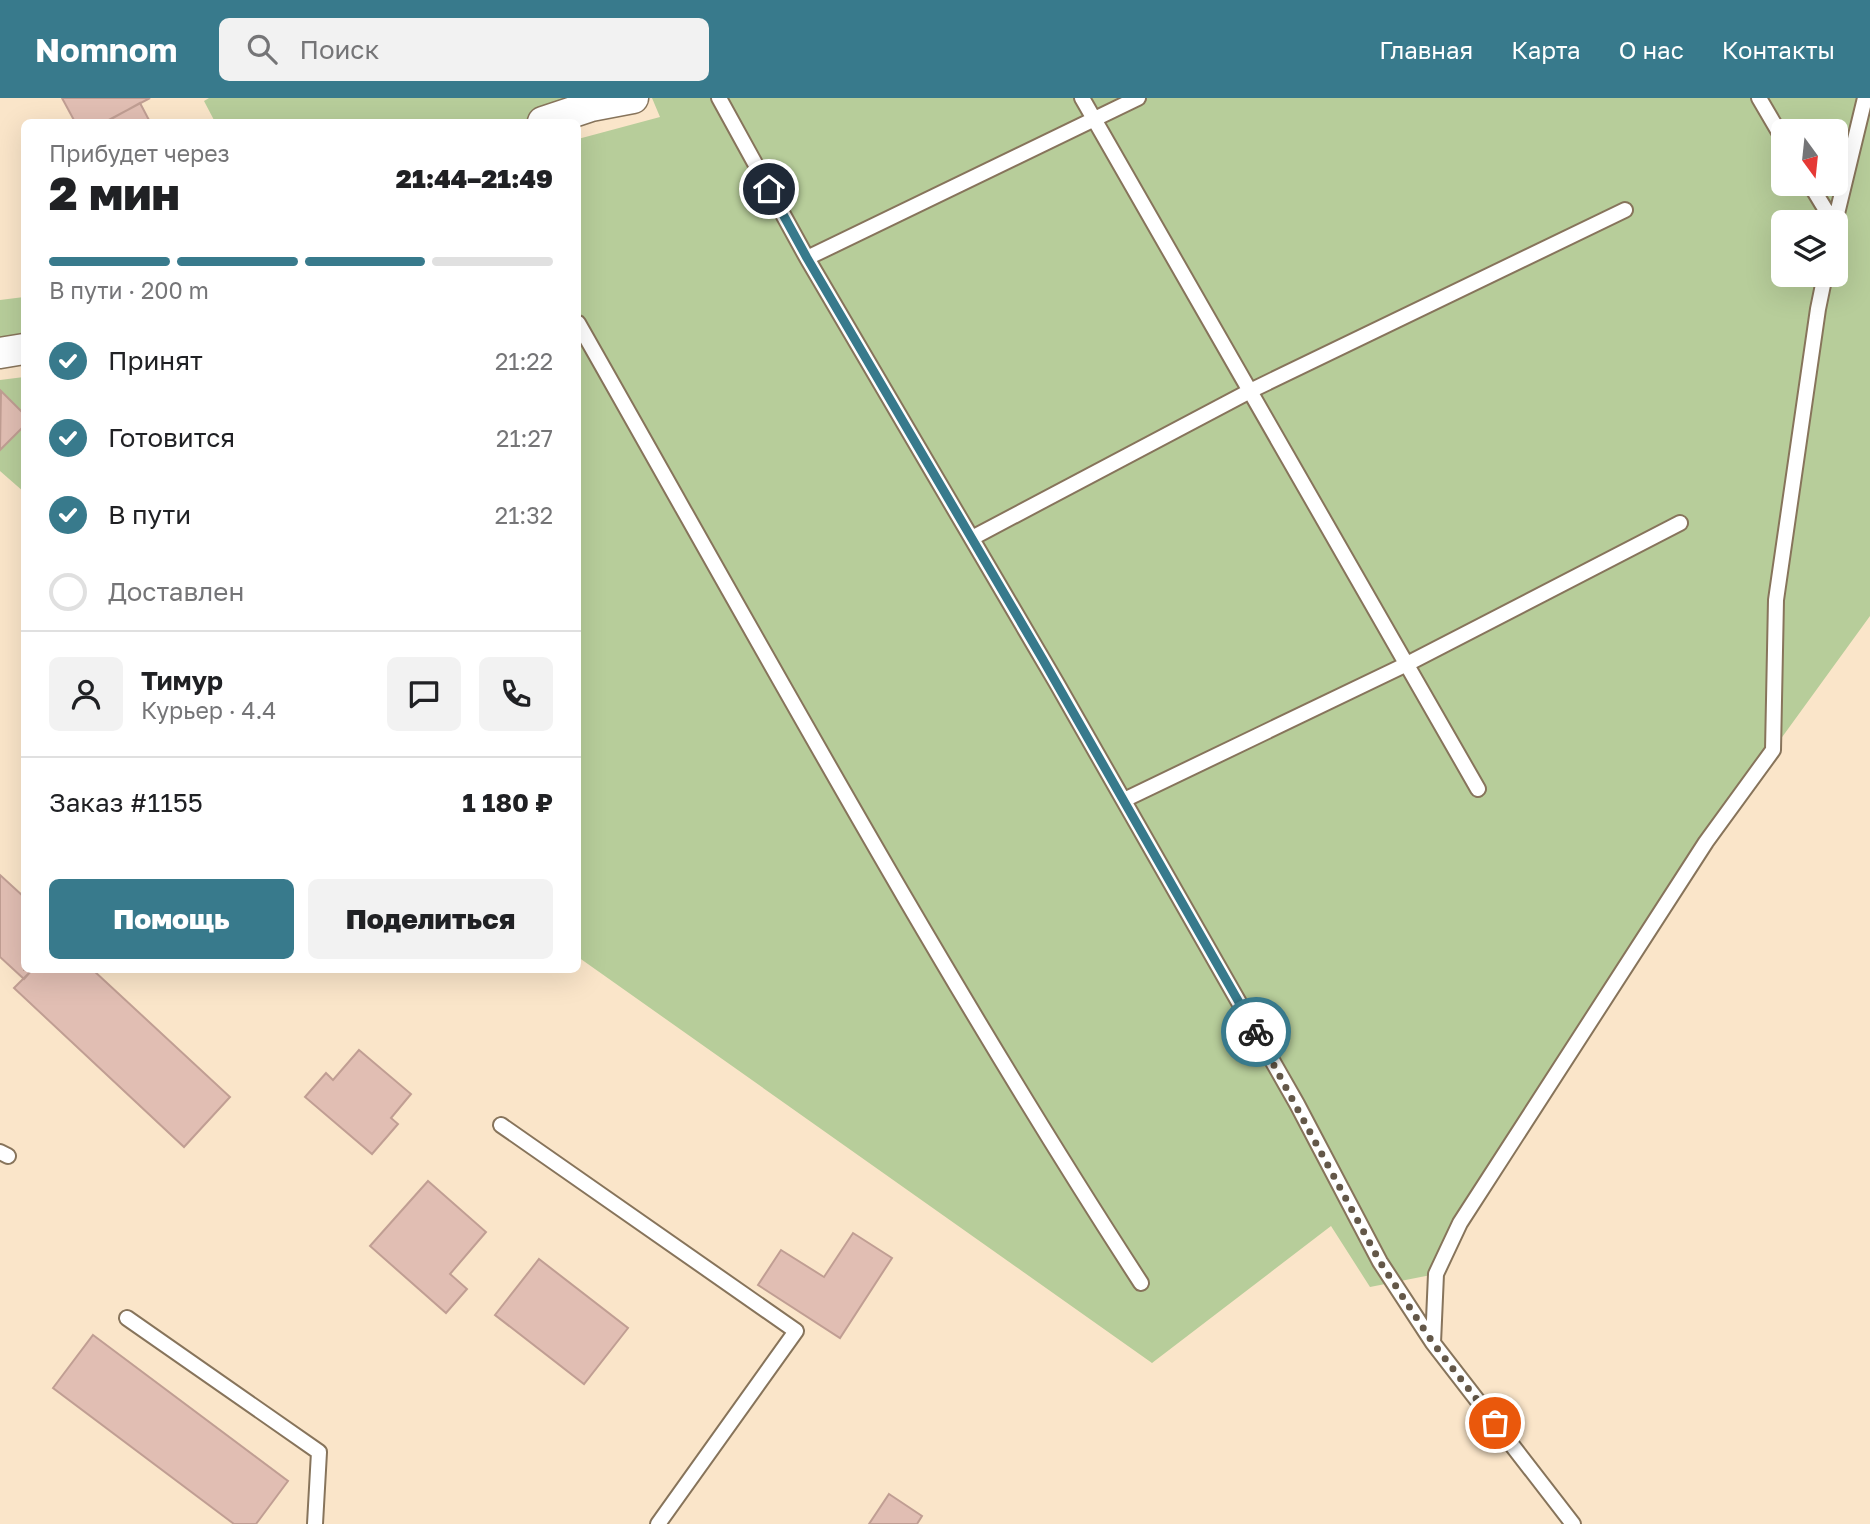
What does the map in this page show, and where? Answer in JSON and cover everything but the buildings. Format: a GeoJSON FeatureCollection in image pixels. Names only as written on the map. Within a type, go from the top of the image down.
{"type":"FeatureCollection","features":[{"type":"Feature","properties":{"kind":"street"},"geometry":{"type":"LineString","coordinates":[[552,119],[591,106],[633,98]]}},
{"type":"Feature","properties":{"kind":"street"},"geometry":{"type":"LineString","coordinates":[[0,353],[21,350]]}},
{"type":"Feature","properties":{"kind":"lane"},"geometry":{"type":"LineString","coordinates":[[719,98],[807,258],[1124,800],[1297,1104],[1380,1262],[1433,1343],[1573,1524]]}},
{"type":"Feature","properties":{"kind":"lane"},"geometry":{"type":"LineString","coordinates":[[1082,98],[1478,789]]}},
{"type":"Feature","properties":{"kind":"lane"},"geometry":{"type":"LineString","coordinates":[[807,258],[1138,98]]}},
{"type":"Feature","properties":{"kind":"lane"},"geometry":{"type":"LineString","coordinates":[[1759,98],[1771,119]]}},
{"type":"Feature","properties":{"kind":"lane"},"geometry":{"type":"LineString","coordinates":[[1837,210],[1865,98]]}},
{"type":"Feature","properties":{"kind":"lane"},"geometry":{"type":"LineString","coordinates":[[972,538],[1250,391],[1625,210]]}},
{"type":"Feature","properties":{"kind":"lane"},"geometry":{"type":"LineString","coordinates":[[1433,1343],[1436,1274],[1460,1223],[1706,842],[1773,751],[1776,600],[1823,287]]}},
{"type":"Feature","properties":{"kind":"lane"},"geometry":{"type":"LineString","coordinates":[[581,328],[930,942],[1080,1189],[1141,1283]]}},
{"type":"Feature","properties":{"kind":"lane"},"geometry":{"type":"LineString","coordinates":[[1124,800],[1407,664],[1680,523]]}},
{"type":"Feature","properties":{"kind":"lane"},"geometry":{"type":"LineString","coordinates":[[501,1125],[796,1331],[658,1524]]}},
{"type":"Feature","properties":{"kind":"lane"},"geometry":{"type":"LineString","coordinates":[[127,1318],[319,1452],[315,1524]]}},
{"type":"Feature","properties":{"kind":"green space"},"geometry":{"type":"Polygon","coordinates":[[[209,98],[608,98],[537,119],[213,119],[204,101],[209,98]]]}},
{"type":"Feature","properties":{"kind":"green space"},"geometry":{"type":"Polygon","coordinates":[[[652,98],[1870,98],[1870,616],[1706,842],[1436,1274],[1370,1287],[1331,1226],[1152,1363],[581,959],[581,138],[660,117],[652,98]]]}},
{"type":"Feature","properties":{"kind":"green space"},"geometry":{"type":"Polygon","coordinates":[[[21,297],[21,340],[0,344],[0,300],[21,297]]]}},
{"type":"Feature","properties":{"kind":"green space"},"geometry":{"type":"Polygon","coordinates":[[[21,377],[21,489],[0,471],[0,380],[21,377]]]}},
{"type":"Feature","properties":{"kind":"way so far"},"geometry":{"type":"LineString","coordinates":[[1256,1032],[1380,1262],[1433,1343],[1495,1423]]}},
{"type":"Feature","properties":{"kind":"route"},"geometry":{"type":"LineString","coordinates":[[769,189],[1256,1032]]}}]}
